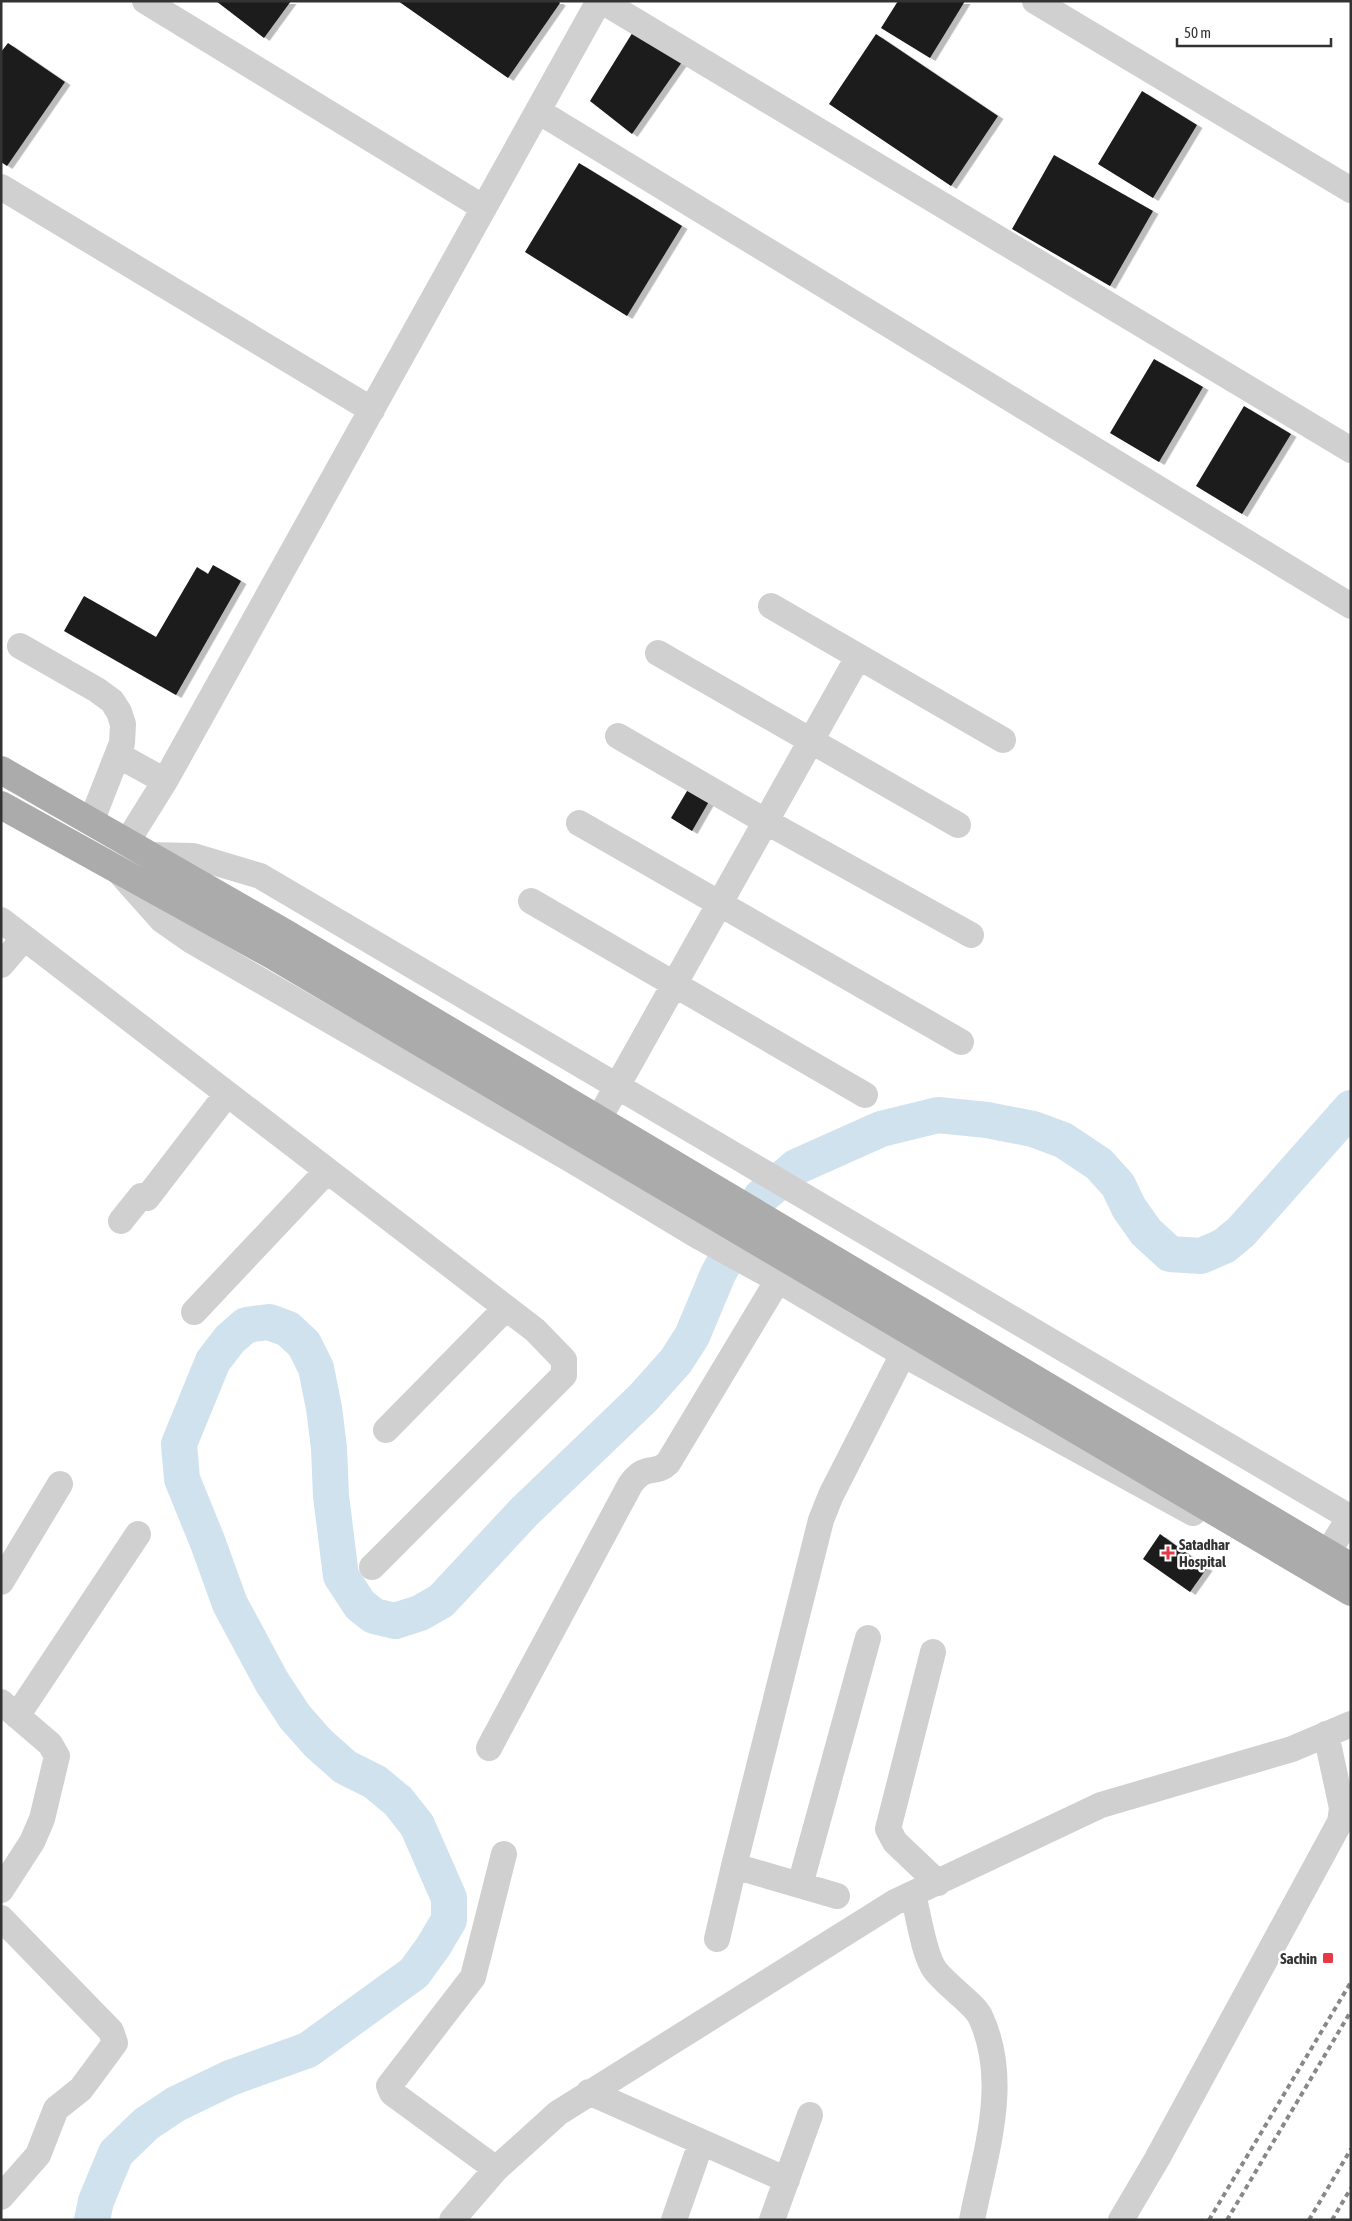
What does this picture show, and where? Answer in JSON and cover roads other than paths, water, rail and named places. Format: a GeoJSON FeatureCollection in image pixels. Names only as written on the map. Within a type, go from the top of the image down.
{"type":"FeatureCollection","features":[{"type":"Feature","properties":{"kind":"main road"},"geometry":{"type":"LineString","coordinates":[[1,770],[138,849],[279,944],[1351,1592]]}},
{"type":"Feature","properties":{"kind":"main road"},"geometry":{"type":"LineString","coordinates":[[1,805],[115,868],[279,944],[1351,1567]]}},
{"type":"Feature","properties":{"kind":"street"},"geometry":{"type":"LineString","coordinates":[[145,1],[484,208]]}},
{"type":"Feature","properties":{"kind":"street"},"geometry":{"type":"LineString","coordinates":[[1312,1578],[1350,1517],[845,1218],[730,1154],[260,876],[193,856],[138,849],[165,781],[600,1],[1351,450]]}},
{"type":"Feature","properties":{"kind":"street"},"geometry":{"type":"LineString","coordinates":[[1035,1],[1351,190]]}},
{"type":"Feature","properties":{"kind":"street"},"geometry":{"type":"LineString","coordinates":[[538,111],[1351,606]]}},
{"type":"Feature","properties":{"kind":"street"},"geometry":{"type":"LineString","coordinates":[[1,187],[372,410]]}},
{"type":"Feature","properties":{"kind":"street"},"geometry":{"type":"LineString","coordinates":[[771,606],[1003,740]]}},
{"type":"Feature","properties":{"kind":"street"},"geometry":{"type":"LineString","coordinates":[[20,646],[97,690],[112,701],[119,712],[123,724],[122,743],[92,822]]}},
{"type":"Feature","properties":{"kind":"street"},"geometry":{"type":"LineString","coordinates":[[658,653],[958,825]]}},
{"type":"Feature","properties":{"kind":"street"},"geometry":{"type":"LineString","coordinates":[[575,1162],[858,657]]}},
{"type":"Feature","properties":{"kind":"street"},"geometry":{"type":"LineString","coordinates":[[618,736],[971,936]]}},
{"type":"Feature","properties":{"kind":"street"},"geometry":{"type":"LineString","coordinates":[[118,755],[165,781]]}},
{"type":"Feature","properties":{"kind":"street"},"geometry":{"type":"LineString","coordinates":[[579,823],[961,1042]]}},
{"type":"Feature","properties":{"kind":"street"},"geometry":{"type":"LineString","coordinates":[[115,868],[162,920],[192,942],[575,1162],[698,1236],[774,1278],[902,1354],[1351,1601]]}},
{"type":"Feature","properties":{"kind":"street"},"geometry":{"type":"LineString","coordinates":[[531,901],[865,1095]]}},
{"type":"Feature","properties":{"kind":"street"},"geometry":{"type":"LineString","coordinates":[[1,920],[535,1330],[564,1360],[564,1375],[372,1567]]}},
{"type":"Feature","properties":{"kind":"street"},"geometry":{"type":"LineString","coordinates":[[1,965],[24,938]]}},
{"type":"Feature","properties":{"kind":"street"},"geometry":{"type":"LineString","coordinates":[[121,1221],[141,1196],[147,1198],[227,1094]]}},
{"type":"Feature","properties":{"kind":"street"},"geometry":{"type":"LineString","coordinates":[[194,1312],[327,1171]]}},
{"type":"Feature","properties":{"kind":"street"},"geometry":{"type":"LineString","coordinates":[[489,1748],[636,1475],[645,1470],[660,1468],[668,1463],[774,1278]]}},
{"type":"Feature","properties":{"kind":"street"},"geometry":{"type":"LineString","coordinates":[[386,1430],[506,1308]]}},
{"type":"Feature","properties":{"kind":"street"},"geometry":{"type":"LineString","coordinates":[[717,1940],[822,1520],[831,1495],[902,1354]]}},
{"type":"Feature","properties":{"kind":"street"},"geometry":{"type":"LineString","coordinates":[[1,1582],[60,1484]]}},
{"type":"Feature","properties":{"kind":"street"},"geometry":{"type":"LineString","coordinates":[[1,1890],[32,1842],[42,1820],[57,1763],[57,1756],[50,1744],[9,1709],[138,1534]]}},
{"type":"Feature","properties":{"kind":"street"},"geometry":{"type":"LineString","coordinates":[[800,1885],[868,1638]]}},
{"type":"Feature","properties":{"kind":"street"},"geometry":{"type":"LineString","coordinates":[[933,1652],[888,1829],[895,1842],[938,1883]]}},
{"type":"Feature","properties":{"kind":"street"},"geometry":{"type":"LineString","coordinates":[[452,2220],[496,2169],[558,2113],[887,1907],[1101,1805],[1292,1749],[1351,1724]]}},
{"type":"Feature","properties":{"kind":"street"},"geometry":{"type":"LineString","coordinates":[[1121,2220],[1157,2159],[1340,1822],[1342,1808],[1326,1734]]}},
{"type":"Feature","properties":{"kind":"street"},"geometry":{"type":"LineString","coordinates":[[496,2169],[392,2093],[389,2086],[473,1977],[504,1854]]}},
{"type":"Feature","properties":{"kind":"street"},"geometry":{"type":"LineString","coordinates":[[734,1866],[836,1896]]}},
{"type":"Feature","properties":{"kind":"street"},"geometry":{"type":"LineString","coordinates":[[913,1894],[933,1968],[979,2014],[994,2056],[996,2079],[995,2103],[972,2220]]}},
{"type":"Feature","properties":{"kind":"street"},"geometry":{"type":"LineString","coordinates":[[1,1918],[111,2031],[115,2043],[81,2089],[56,2108],[38,2155],[1,2197]]}},
{"type":"Feature","properties":{"kind":"street"},"geometry":{"type":"LineString","coordinates":[[589,2092],[787,2180]]}},
{"type":"Feature","properties":{"kind":"street"},"geometry":{"type":"LineString","coordinates":[[772,2220],[810,2115]]}},
{"type":"Feature","properties":{"kind":"street"},"geometry":{"type":"LineString","coordinates":[[674,2220],[701,2143]]}},
{"type":"Feature","properties":{"kind":"waterway"},"geometry":{"type":"LineString","coordinates":[[92,2220],[96,2201],[116,2153],[146,2124],[176,2104],[230,2078],[308,2050],[414,1973],[433,1947],[449,1920],[449,1898],[417,1825],[398,1801],[375,1782],[345,1767],[318,1743],[295,1717],[272,1682],[230,1604],[182,1479],[179,1444],[213,1361],[230,1339],[246,1325],[269,1322],[288,1329],[304,1344],[316,1368],[324,1408],[329,1448],[331,1496],[341,1576],[360,1605],[374,1616],[395,1621],[420,1613],[441,1601],[524,1512],[643,1398],[676,1361],[692,1336],[718,1274],[761,1197],[796,1167],[881,1129],[938,1115],[987,1120],[1033,1129],[1063,1140],[1099,1164],[1118,1185],[1129,1208],[1146,1232],[1170,1254],[1201,1256],[1224,1246],[1241,1232],[1351,1108]]}},
{"type":"Feature","properties":{"kind":"railway"},"geometry":{"type":"LineString","coordinates":[[1209,2220],[1351,1982]]}},
{"type":"Feature","properties":{"kind":"railway"},"geometry":{"type":"LineString","coordinates":[[1227,2220],[1351,2011]]}},
{"type":"Feature","properties":{"kind":"railway"},"geometry":{"type":"LineString","coordinates":[[1309,2220],[1351,2149]]}},
{"type":"Feature","properties":{"kind":"railway"},"geometry":{"type":"LineString","coordinates":[[1332,2220],[1351,2188]]}},
{"type":"Feature","properties":{"kind":"place","name":"Satadhar Hospital"},"geometry":{"type":"Point","coordinates":[1168,1553]}},
{"type":"Feature","properties":{"kind":"place","name":"Sachin"},"geometry":{"type":"Point","coordinates":[1328,1958]}}]}
